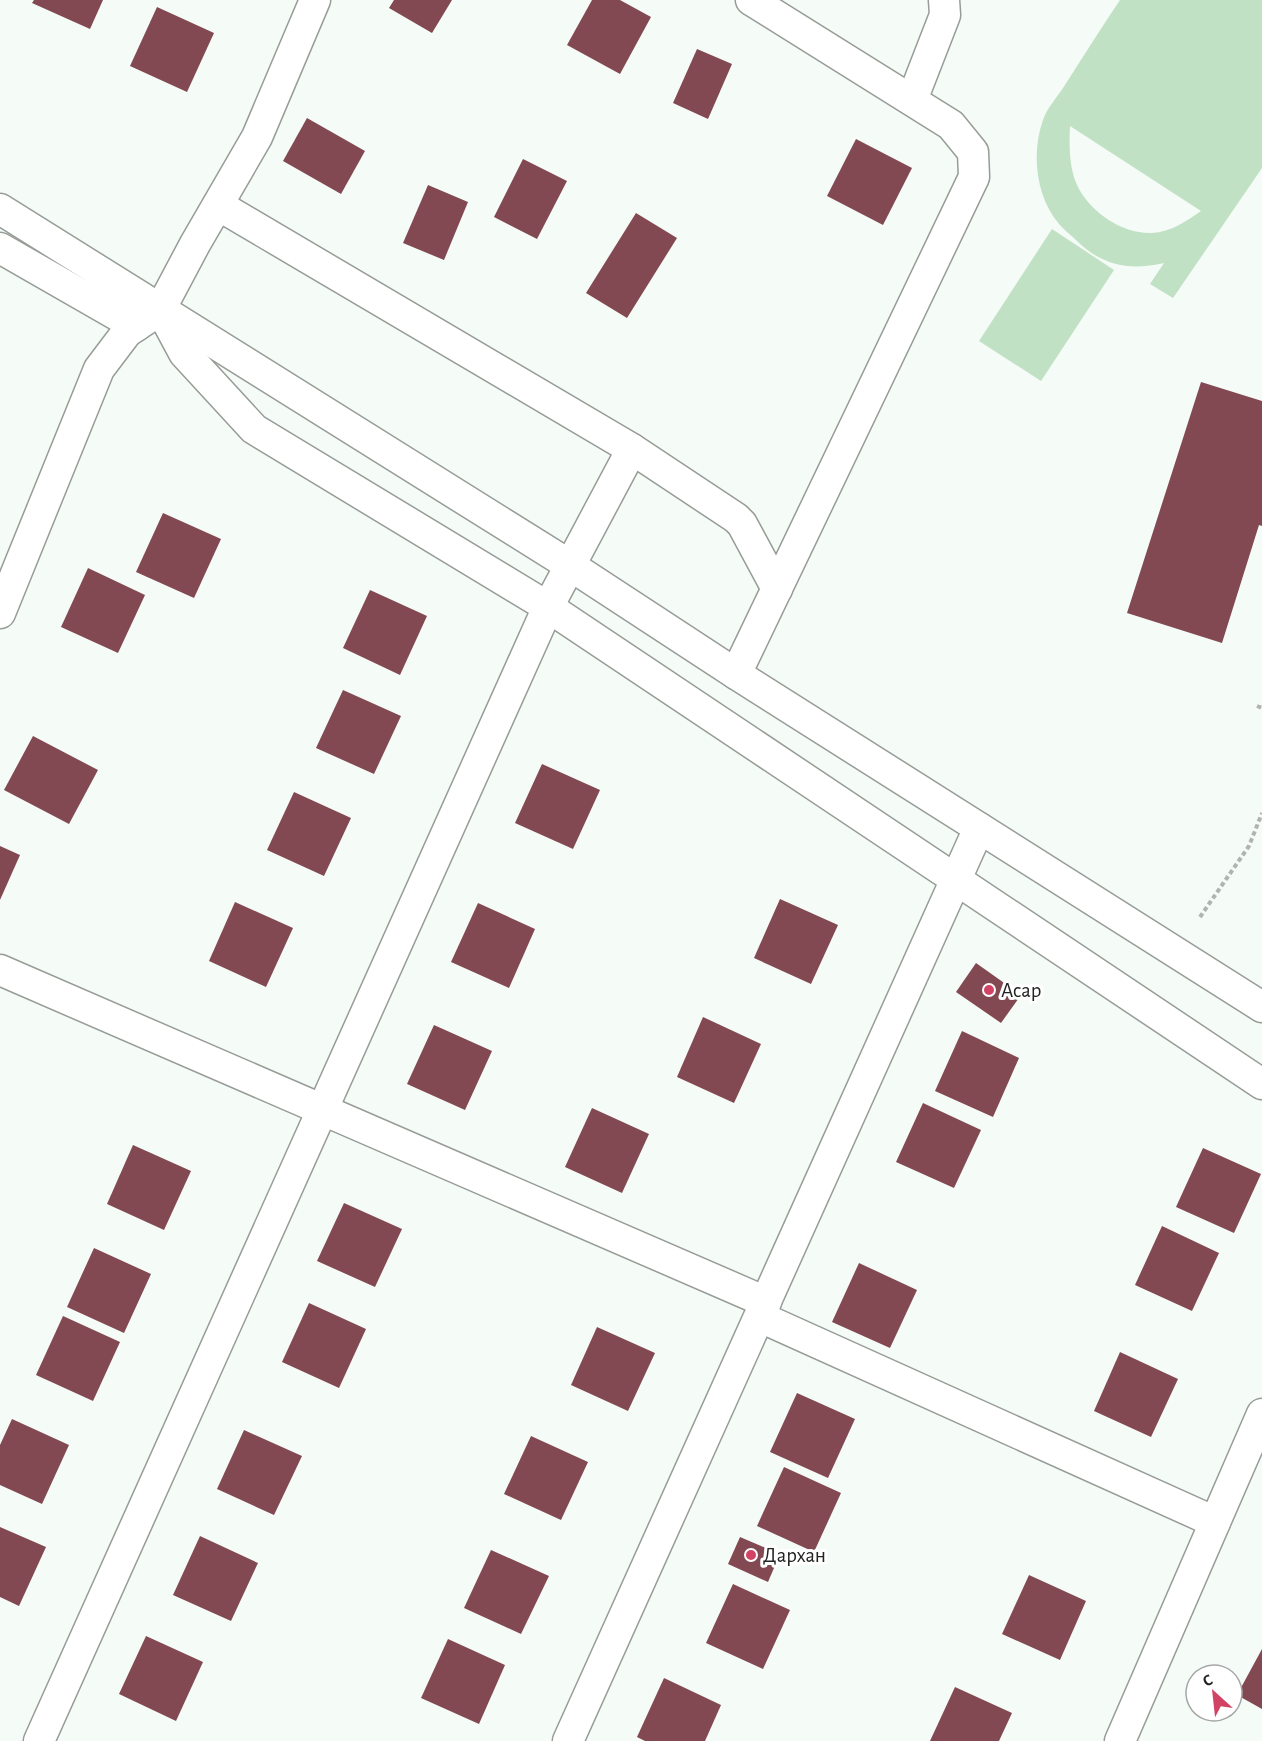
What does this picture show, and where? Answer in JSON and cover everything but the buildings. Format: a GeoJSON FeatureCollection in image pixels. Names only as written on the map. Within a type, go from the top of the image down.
{"type":"FeatureCollection","features":[{"type":"Feature","properties":{"kind":"street"},"geometry":{"type":"LineString","coordinates":[[0,613],[99,369],[127,332],[160,310],[257,137],[315,0]]}},
{"type":"Feature","properties":{"kind":"street"},"geometry":{"type":"LineString","coordinates":[[736,674],[974,177],[974,152],[951,125],[751,0]]}},
{"type":"Feature","properties":{"kind":"street"},"geometry":{"type":"LineString","coordinates":[[912,100],[945,15],[944,0]]}},
{"type":"Feature","properties":{"kind":"street"},"geometry":{"type":"LineString","coordinates":[[218,205],[632,449],[736,518],[742,524],[777,589]]}},
{"type":"Feature","properties":{"kind":"street"},"geometry":{"type":"LineString","coordinates":[[0,208],[571,566],[736,674],[1262,1007]]}},
{"type":"Feature","properties":{"kind":"street"},"geometry":{"type":"LineString","coordinates":[[0,248],[136,326]]}},
{"type":"Feature","properties":{"kind":"street"},"geometry":{"type":"LineString","coordinates":[[160,310],[184,353],[254,429],[548,607],[1262,1084]]}},
{"type":"Feature","properties":{"kind":"street"},"geometry":{"type":"LineString","coordinates":[[39,1741],[548,607],[632,449]]}},
{"type":"Feature","properties":{"kind":"street"},"geometry":{"type":"LineString","coordinates":[[568,1741],[979,828]]}},
{"type":"Feature","properties":{"kind":"street"},"geometry":{"type":"LineString","coordinates":[[0,970],[322,1109],[763,1309],[1215,1522]]}},
{"type":"Feature","properties":{"kind":"street"},"geometry":{"type":"LineString","coordinates":[[1120,1741],[1262,1414]]}},
{"type":"Feature","properties":{"kind":"path"},"geometry":{"type":"LineString","coordinates":[[1200,917],[1249,846],[1262,813]]}},
{"type":"Feature","properties":{"kind":"green space"},"geometry":{"type":"Polygon","coordinates":[[[1120,0],[1262,0],[1262,168],[1173,298],[1150,284],[1164,263],[1128,266],[1106,261],[1086,249],[1059,224],[1051,213],[1038,175],[1037,147],[1045,116],[1120,0]],[[1070,126],[1070,158],[1073,174],[1086,199],[1103,216],[1125,228],[1148,233],[1166,231],[1201,211],[1070,126]]]}},
{"type":"Feature","properties":{"kind":"green space"},"geometry":{"type":"Polygon","coordinates":[[[1052,229],[1114,270],[1041,381],[979,341],[1052,229]]]}},
{"type":"Feature","properties":{"kind":"place","name":"Асар"},"geometry":{"type":"Point","coordinates":[989,990]}},
{"type":"Feature","properties":{"kind":"place","name":"Дархан"},"geometry":{"type":"Point","coordinates":[751,1555]}}]}
